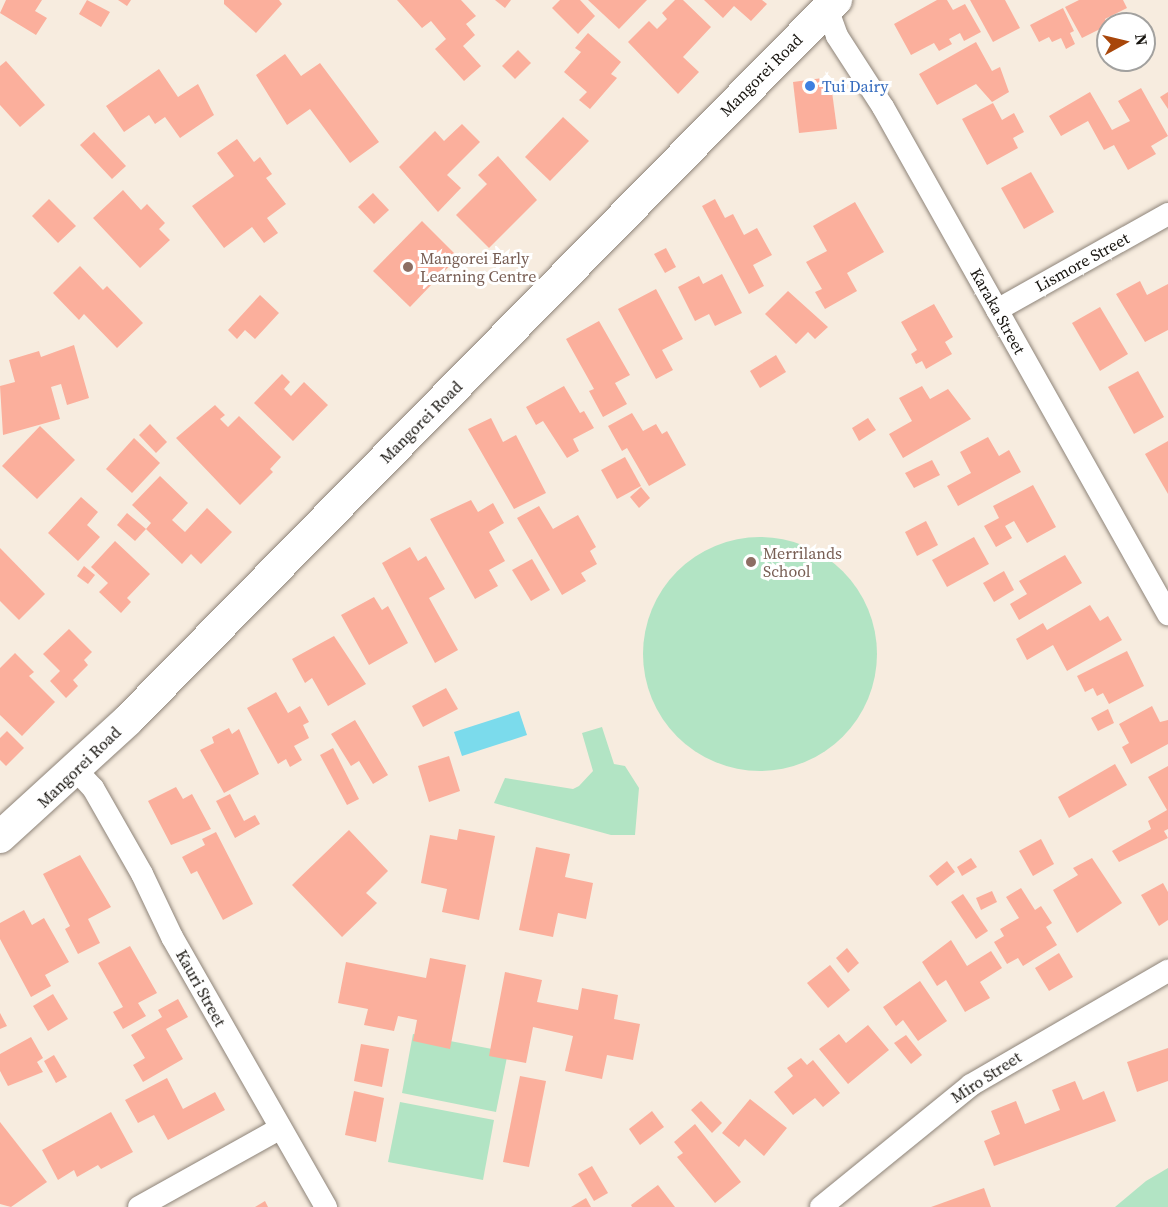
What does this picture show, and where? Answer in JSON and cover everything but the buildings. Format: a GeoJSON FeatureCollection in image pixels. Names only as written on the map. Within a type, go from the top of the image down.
{"type":"FeatureCollection","features":[{"type":"Feature","properties":{"kind":"main road","name":"Mangorei Road"},"geometry":{"type":"LineString","coordinates":[[0,837],[76,770],[829,3]]}},
{"type":"Feature","properties":{"kind":"street","name":"Karaka Street"},"geometry":{"type":"LineString","coordinates":[[829,3],[837,36],[883,107],[1168,614]]}},
{"type":"Feature","properties":{"kind":"street","name":"Lismore Street"},"geometry":{"type":"LineString","coordinates":[[997,310],[1168,214]]}},
{"type":"Feature","properties":{"kind":"street","name":"Kauri Street"},"geometry":{"type":"LineString","coordinates":[[76,770],[93,788],[142,874],[172,937],[326,1207]]}},
{"type":"Feature","properties":{"kind":"street","name":"Miro Street"},"geometry":{"type":"LineString","coordinates":[[821,1207],[971,1085],[1168,971]]}},
{"type":"Feature","properties":{"kind":"street"},"geometry":{"type":"LineString","coordinates":[[140,1207],[279,1128]]}},
{"type":"Feature","properties":{"kind":"green space"},"geometry":{"type":"Polygon","coordinates":[[[760,537],[783,539],[805,546],[825,557],[843,571],[857,589],[868,609],[875,631],[877,654],[875,677],[868,699],[857,719],[843,737],[825,751],[805,762],[783,769],[760,771],[737,769],[715,762],[695,751],[677,737],[663,719],[652,699],[645,677],[643,654],[645,631],[652,609],[663,589],[677,571],[695,557],[715,546],[737,539],[760,537]]]}},
{"type":"Feature","properties":{"kind":"green space"},"geometry":{"type":"Polygon","coordinates":[[[602,727],[614,764],[625,766],[639,788],[635,835],[611,835],[494,803],[505,778],[573,789],[579,786],[593,771],[582,733],[602,727]]]}},
{"type":"Feature","properties":{"kind":"green space"},"geometry":{"type":"Polygon","coordinates":[[[413,1034],[508,1052],[496,1112],[402,1093],[413,1034]]]}},
{"type":"Feature","properties":{"kind":"green space"},"geometry":{"type":"Polygon","coordinates":[[[400,1102],[494,1120],[483,1180],[388,1162],[400,1102]]]}},
{"type":"Feature","properties":{"kind":"green space"},"geometry":{"type":"Polygon","coordinates":[[[1168,1168],[1168,1207],[1115,1207],[1146,1181],[1168,1168]]]}},
{"type":"Feature","properties":{"kind":"water"},"geometry":{"type":"Polygon","coordinates":[[[519,711],[527,735],[462,756],[454,732],[519,711]]]}},
{"type":"Feature","properties":{"kind":"place","name":"Tui Dairy"},"geometry":{"type":"Point","coordinates":[810,86]}},
{"type":"Feature","properties":{"kind":"place","name":"Mangorei Early Learning Centre"},"geometry":{"type":"Point","coordinates":[408,267]}},
{"type":"Feature","properties":{"kind":"place","name":"Merrilands School"},"geometry":{"type":"Point","coordinates":[751,562]}}]}
